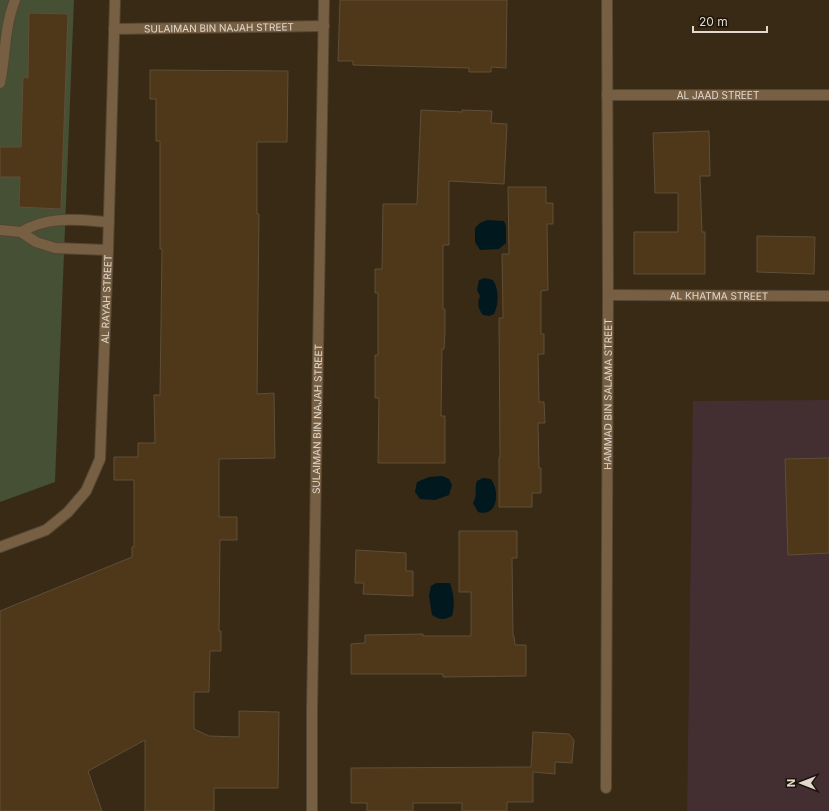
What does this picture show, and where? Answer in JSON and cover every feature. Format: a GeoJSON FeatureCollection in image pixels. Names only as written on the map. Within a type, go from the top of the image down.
{"type":"FeatureCollection","features":[{"type":"Feature","properties":{"kind":"street"},"geometry":{"type":"LineString","coordinates":[[0,83],[3,70],[8,21],[15,0]]}},
{"type":"Feature","properties":{"kind":"street","name":"AL RAYAH STREET"},"geometry":{"type":"LineString","coordinates":[[0,547],[46,530],[68,512],[86,491],[100,459],[109,222],[115,0]]}},
{"type":"Feature","properties":{"kind":"street","name":"SULAIMAN BIN NAJAH STREET"},"geometry":{"type":"LineString","coordinates":[[312,811],[312,693],[324,0]]}},
{"type":"Feature","properties":{"kind":"street","name":"HAMMAD BIN SALAMA STREET"},"geometry":{"type":"LineString","coordinates":[[606,788],[608,295],[607,0]]}},
{"type":"Feature","properties":{"kind":"street","name":"SULAIMAN BIN NAJAH STREET"},"geometry":{"type":"LineString","coordinates":[[114,29],[324,26]]}},
{"type":"Feature","properties":{"kind":"street","name":"AL JAAD STREET"},"geometry":{"type":"LineString","coordinates":[[607,95],[829,95]]}},
{"type":"Feature","properties":{"kind":"street"},"geometry":{"type":"LineString","coordinates":[[21,232],[31,226],[53,220],[109,222]]}},
{"type":"Feature","properties":{"kind":"street"},"geometry":{"type":"LineString","coordinates":[[0,230],[21,232],[36,242],[50,247],[108,250]]}},
{"type":"Feature","properties":{"kind":"street","name":"AL KHATMA STREET"},"geometry":{"type":"LineString","coordinates":[[608,295],[829,296]]}},
{"type":"Feature","properties":{"kind":"shaded area"},"geometry":{"type":"Polygon","coordinates":[[[829,400],[829,811],[687,811],[693,401],[829,400]]]}},
{"type":"Feature","properties":{"kind":"green space"},"geometry":{"type":"Polygon","coordinates":[[[0,0],[74,0],[55,482],[0,502],[0,0]]]}},
{"type":"Feature","properties":{"kind":"water"},"geometry":{"type":"Polygon","coordinates":[[[487,220],[504,221],[506,226],[506,243],[499,249],[480,250],[475,242],[475,228],[480,223],[487,220]]]}},
{"type":"Feature","properties":{"kind":"water"},"geometry":{"type":"Polygon","coordinates":[[[485,278],[493,280],[497,292],[496,310],[494,314],[489,316],[483,315],[478,306],[480,296],[477,290],[479,280],[485,278]]]}},
{"type":"Feature","properties":{"kind":"water"},"geometry":{"type":"Polygon","coordinates":[[[442,476],[449,479],[452,485],[449,495],[435,500],[420,499],[415,492],[417,482],[429,477],[442,476]]]}},
{"type":"Feature","properties":{"kind":"water"},"geometry":{"type":"Polygon","coordinates":[[[483,478],[491,479],[496,490],[493,507],[490,511],[485,513],[478,512],[473,503],[477,481],[483,478]]]}},
{"type":"Feature","properties":{"kind":"water"},"geometry":{"type":"Polygon","coordinates":[[[436,583],[450,583],[454,607],[452,616],[447,618],[440,619],[432,615],[429,596],[431,586],[436,583]]]}},
{"type":"Feature","properties":{"kind":"building"},"geometry":{"type":"Polygon","coordinates":[[[340,0],[507,0],[506,68],[491,67],[491,72],[469,72],[469,68],[353,65],[353,61],[338,61],[340,0]]]}},
{"type":"Feature","properties":{"kind":"building"},"geometry":{"type":"Polygon","coordinates":[[[29,13],[68,14],[61,209],[19,207],[20,177],[0,177],[0,147],[21,147],[23,77],[28,78],[29,13]]]}},
{"type":"Feature","properties":{"kind":"building"},"geometry":{"type":"Polygon","coordinates":[[[150,70],[288,71],[287,142],[257,142],[257,214],[259,214],[257,394],[274,393],[275,458],[219,459],[219,517],[237,517],[237,540],[220,540],[219,631],[221,631],[221,651],[210,651],[209,692],[194,692],[194,729],[209,736],[239,737],[239,711],[279,712],[278,788],[214,788],[214,811],[145,811],[145,740],[88,771],[102,811],[0,811],[0,611],[132,557],[132,547],[134,547],[134,480],[114,480],[114,457],[138,457],[138,443],[155,443],[154,395],[160,395],[162,249],[160,249],[160,141],[156,141],[156,99],[150,99],[150,70]]]}},
{"type":"Feature","properties":{"kind":"building"},"geometry":{"type":"Polygon","coordinates":[[[421,110],[462,112],[462,110],[492,111],[491,123],[507,124],[504,184],[449,181],[449,245],[443,245],[443,309],[445,309],[445,332],[444,349],[442,349],[441,416],[445,416],[445,463],[378,463],[379,398],[375,398],[375,355],[378,355],[378,293],[375,293],[375,269],[382,269],[383,204],[417,204],[421,110]]]}},
{"type":"Feature","properties":{"kind":"building"},"geometry":{"type":"Polygon","coordinates":[[[709,131],[710,176],[700,176],[702,232],[705,232],[705,274],[634,274],[634,232],[678,232],[678,193],[655,193],[653,133],[709,131]]]}},
{"type":"Feature","properties":{"kind":"building"},"geometry":{"type":"Polygon","coordinates":[[[508,187],[546,187],[546,203],[553,203],[553,224],[547,224],[548,290],[541,291],[541,334],[544,334],[544,354],[538,354],[539,402],[544,402],[545,423],[538,423],[541,493],[532,493],[532,507],[499,507],[499,318],[503,318],[502,254],[509,254],[508,187]]]}},
{"type":"Feature","properties":{"kind":"building"},"geometry":{"type":"Polygon","coordinates":[[[757,236],[815,237],[814,274],[757,272],[757,236]]]}},
{"type":"Feature","properties":{"kind":"building"},"geometry":{"type":"Polygon","coordinates":[[[829,458],[829,553],[788,555],[785,459],[829,458]]]}},
{"type":"Feature","properties":{"kind":"building"},"geometry":{"type":"Polygon","coordinates":[[[459,531],[517,531],[517,558],[512,558],[513,636],[515,645],[526,645],[526,676],[443,677],[443,674],[351,674],[351,644],[365,643],[365,635],[423,634],[423,636],[471,636],[471,592],[459,592],[459,531]]]}},
{"type":"Feature","properties":{"kind":"building"},"geometry":{"type":"Polygon","coordinates":[[[356,550],[406,553],[406,571],[413,571],[413,596],[363,594],[364,583],[355,583],[356,550]]]}},
{"type":"Feature","properties":{"kind":"building"},"geometry":{"type":"Polygon","coordinates":[[[533,732],[569,734],[574,740],[572,763],[555,762],[555,774],[533,772],[533,802],[507,802],[507,811],[462,811],[462,803],[413,803],[413,811],[367,811],[367,803],[351,803],[351,768],[531,767],[533,732]]]}}]}
